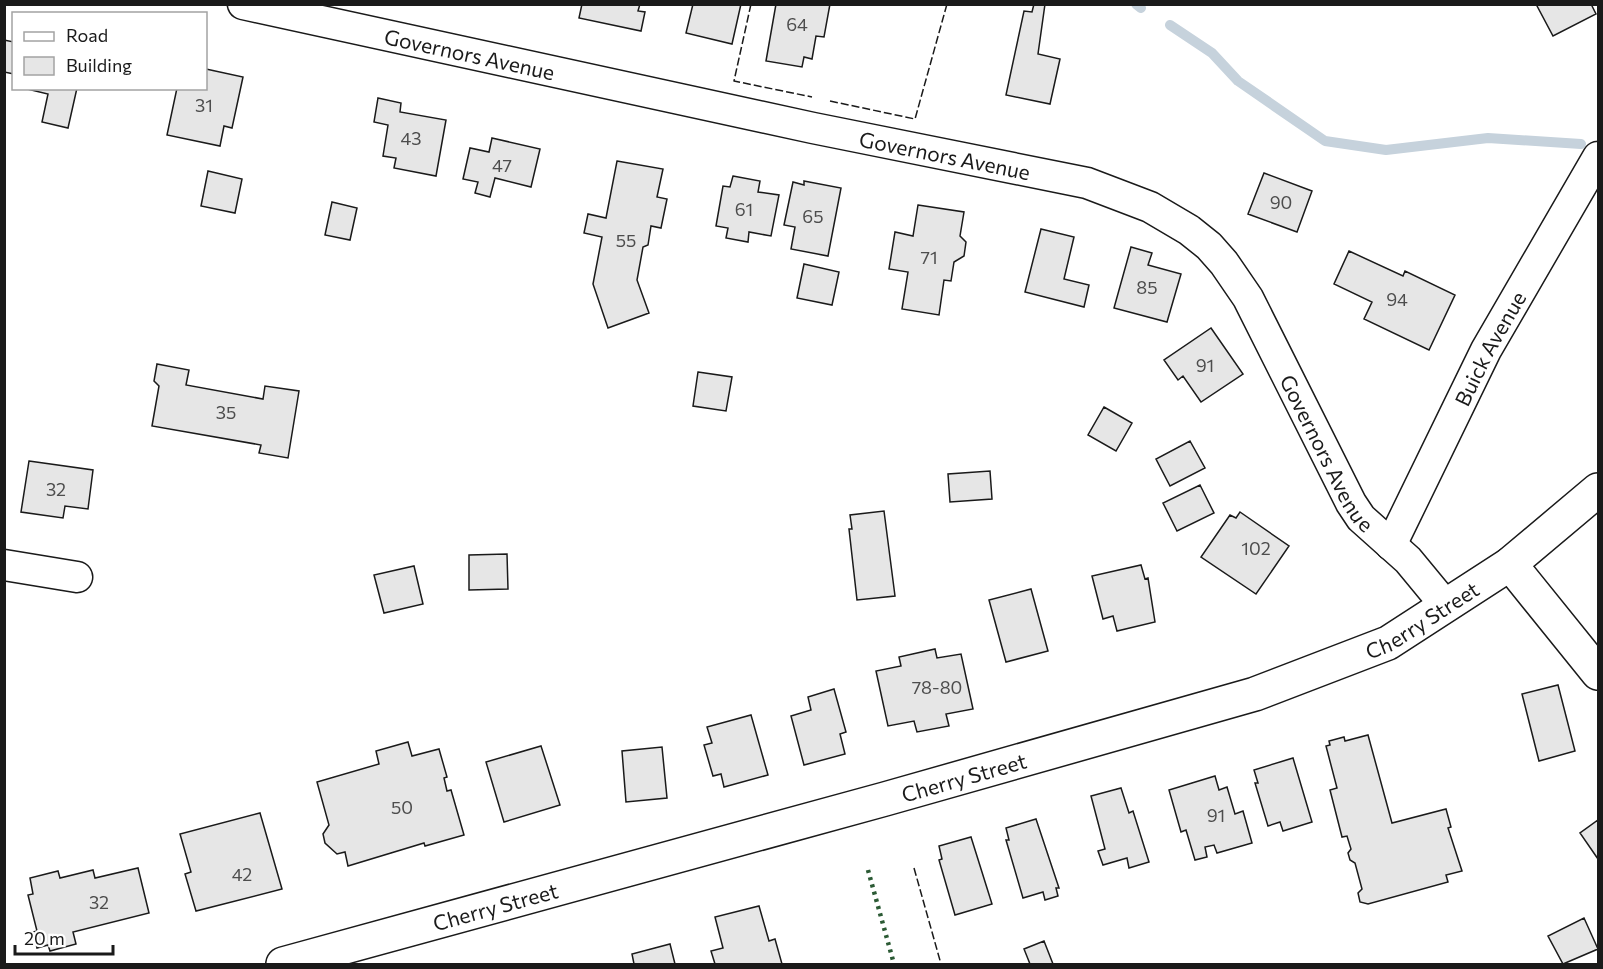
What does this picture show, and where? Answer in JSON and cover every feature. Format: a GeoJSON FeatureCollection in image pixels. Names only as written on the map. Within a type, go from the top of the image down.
{"type":"FeatureCollection","features":[{"type":"Feature","properties":{"kind":"main road","name":"Cherry Street"},"geometry":{"type":"LineString","coordinates":[[283,964],[885,800],[1255,694],[1388,643],[1510,564],[1599,490]]}},
{"type":"Feature","properties":{"kind":"main road"},"geometry":{"type":"LineString","coordinates":[[1510,564],[1599,673]]}},
{"type":"Feature","properties":{"kind":"street","name":"Governors Avenue"},"geometry":{"type":"LineString","coordinates":[[243,4],[813,128],[1087,183],[1150,207],[1189,230],[1209,246],[1224,263],[1248,298],[1351,503],[1361,518],[1408,560],[1446,606]]}},
{"type":"Feature","properties":{"kind":"street","name":"Buick Avenue"},"geometry":{"type":"LineString","coordinates":[[1391,545],[1486,350],[1599,157]]}},
{"type":"Feature","properties":{"kind":"street"},"geometry":{"type":"LineString","coordinates":[[4,565],[77,577]]}},
{"type":"Feature","properties":{"kind":"building"},"geometry":{"type":"Polygon","coordinates":[[[582,4],[640,4],[638,11],[645,12],[641,31],[579,18],[582,4]]]}},
{"type":"Feature","properties":{"kind":"building"},"geometry":{"type":"Polygon","coordinates":[[[693,4],[741,4],[732,44],[686,33],[693,4]]]}},
{"type":"Feature","properties":{"kind":"building"},"geometry":{"type":"Polygon","coordinates":[[[776,4],[830,4],[824,37],[816,36],[812,59],[804,57],[802,67],[766,61],[776,4]]]}},
{"type":"Feature","properties":{"kind":"building"},"geometry":{"type":"Polygon","coordinates":[[[1034,4],[1045,4],[1038,54],[1060,59],[1050,104],[1006,95],[1024,11],[1032,12],[1034,4]]]}},
{"type":"Feature","properties":{"kind":"building"},"geometry":{"type":"Polygon","coordinates":[[[1536,4],[1591,4],[1596,14],[1553,36],[1536,4]]]}},
{"type":"Feature","properties":{"kind":"building"},"geometry":{"type":"Polygon","coordinates":[[[4,40],[12,42],[12,74],[4,72],[4,40]]]}},
{"type":"Feature","properties":{"kind":"building"},"geometry":{"type":"Polygon","coordinates":[[[207,69],[243,77],[232,128],[224,126],[220,146],[167,135],[177,90],[207,90],[207,69]]]}},
{"type":"Feature","properties":{"kind":"building"},"geometry":{"type":"Polygon","coordinates":[[[31,90],[77,90],[68,128],[42,122],[48,94],[31,90]]]}},
{"type":"Feature","properties":{"kind":"building"},"geometry":{"type":"Polygon","coordinates":[[[378,98],[401,103],[400,112],[446,120],[436,176],[394,168],[396,158],[383,156],[388,125],[374,122],[378,98]]]}},
{"type":"Feature","properties":{"kind":"building"},"geometry":{"type":"Polygon","coordinates":[[[492,138],[540,149],[531,187],[495,178],[490,197],[475,193],[478,182],[463,179],[470,148],[489,152],[492,138]]]}},
{"type":"Feature","properties":{"kind":"building"},"geometry":{"type":"Polygon","coordinates":[[[617,161],[663,169],[657,197],[667,199],[661,228],[651,226],[648,245],[643,247],[637,280],[649,313],[608,328],[593,284],[602,237],[584,233],[588,214],[606,218],[617,161]]]}},
{"type":"Feature","properties":{"kind":"building"},"geometry":{"type":"Polygon","coordinates":[[[208,171],[242,179],[235,213],[201,206],[208,171]]]}},
{"type":"Feature","properties":{"kind":"building"},"geometry":{"type":"Polygon","coordinates":[[[1264,173],[1312,191],[1297,232],[1248,214],[1264,173]]]}},
{"type":"Feature","properties":{"kind":"building"},"geometry":{"type":"Polygon","coordinates":[[[733,176],[760,181],[758,192],[779,195],[771,236],[749,232],[748,242],[726,238],[728,228],[716,226],[723,186],[730,187],[733,176]]]}},
{"type":"Feature","properties":{"kind":"building"},"geometry":{"type":"Polygon","coordinates":[[[804,181],[841,188],[828,256],[791,249],[795,227],[784,225],[793,182],[804,185],[804,181]]]}},
{"type":"Feature","properties":{"kind":"building"},"geometry":{"type":"Polygon","coordinates":[[[332,202],[357,208],[350,240],[325,235],[332,202]]]}},
{"type":"Feature","properties":{"kind":"building"},"geometry":{"type":"Polygon","coordinates":[[[918,205],[964,212],[960,236],[966,242],[964,256],[954,262],[951,281],[944,280],[939,315],[902,309],[908,272],[889,269],[895,232],[913,236],[918,205]]]}},
{"type":"Feature","properties":{"kind":"building"},"geometry":{"type":"Polygon","coordinates":[[[1041,229],[1074,237],[1064,279],[1089,285],[1084,307],[1025,292],[1041,229]]]}},
{"type":"Feature","properties":{"kind":"building"},"geometry":{"type":"Polygon","coordinates":[[[1131,247],[1152,253],[1148,265],[1181,274],[1167,322],[1114,308],[1131,247]]]}},
{"type":"Feature","properties":{"kind":"building"},"geometry":{"type":"Polygon","coordinates":[[[1349,251],[1403,276],[1405,271],[1455,295],[1429,350],[1364,319],[1372,302],[1334,284],[1349,251]]]}},
{"type":"Feature","properties":{"kind":"building"},"geometry":{"type":"Polygon","coordinates":[[[804,264],[839,272],[832,305],[797,298],[804,264]]]}},
{"type":"Feature","properties":{"kind":"building"},"geometry":{"type":"Polygon","coordinates":[[[1211,328],[1243,374],[1201,402],[1183,376],[1178,380],[1164,360],[1211,328]]]}},
{"type":"Feature","properties":{"kind":"building"},"geometry":{"type":"Polygon","coordinates":[[[157,364],[189,370],[186,385],[263,399],[265,386],[299,391],[288,458],[259,453],[261,445],[152,426],[159,386],[154,381],[157,364]]]}},
{"type":"Feature","properties":{"kind":"building"},"geometry":{"type":"Polygon","coordinates":[[[698,372],[732,377],[726,411],[693,406],[698,372]]]}},
{"type":"Feature","properties":{"kind":"building"},"geometry":{"type":"Polygon","coordinates":[[[1104,407],[1132,423],[1116,451],[1088,435],[1104,407]]]}},
{"type":"Feature","properties":{"kind":"building"},"geometry":{"type":"Polygon","coordinates":[[[1190,441],[1205,468],[1170,486],[1156,459],[1190,441]]]}},
{"type":"Feature","properties":{"kind":"building"},"geometry":{"type":"Polygon","coordinates":[[[29,461],[93,470],[88,509],[65,506],[63,518],[21,512],[29,461]]]}},
{"type":"Feature","properties":{"kind":"building"},"geometry":{"type":"Polygon","coordinates":[[[990,471],[992,499],[950,502],[948,474],[990,471]]]}},
{"type":"Feature","properties":{"kind":"building"},"geometry":{"type":"Polygon","coordinates":[[[1200,485],[1214,513],[1177,531],[1163,503],[1200,485]]]}},
{"type":"Feature","properties":{"kind":"building"},"geometry":{"type":"Polygon","coordinates":[[[884,511],[895,596],[857,600],[849,529],[852,529],[850,515],[884,511]]]}},
{"type":"Feature","properties":{"kind":"building"},"geometry":{"type":"Polygon","coordinates":[[[1240,512],[1289,546],[1256,594],[1201,557],[1230,515],[1236,518],[1240,512]]]}},
{"type":"Feature","properties":{"kind":"building"},"geometry":{"type":"Polygon","coordinates":[[[507,554],[508,589],[469,590],[469,555],[507,554]]]}},
{"type":"Feature","properties":{"kind":"building"},"geometry":{"type":"Polygon","coordinates":[[[1141,565],[1145,579],[1148,578],[1155,622],[1117,631],[1113,616],[1103,619],[1092,576],[1141,565]]]}},
{"type":"Feature","properties":{"kind":"building"},"geometry":{"type":"Polygon","coordinates":[[[414,566],[423,604],[384,613],[374,575],[414,566]]]}},
{"type":"Feature","properties":{"kind":"building"},"geometry":{"type":"Polygon","coordinates":[[[1031,589],[1048,651],[1006,662],[989,600],[1031,589]]]}},
{"type":"Feature","properties":{"kind":"building"},"geometry":{"type":"Polygon","coordinates":[[[935,649],[937,658],[961,654],[973,709],[946,714],[949,726],[917,732],[914,721],[888,726],[876,671],[901,666],[899,657],[935,649]]]}},
{"type":"Feature","properties":{"kind":"building"},"geometry":{"type":"Polygon","coordinates":[[[1558,685],[1575,751],[1539,761],[1522,694],[1558,685]]]}},
{"type":"Feature","properties":{"kind":"building"},"geometry":{"type":"Polygon","coordinates":[[[834,689],[846,732],[840,734],[845,754],[804,765],[791,716],[811,710],[808,697],[834,689]]]}},
{"type":"Feature","properties":{"kind":"building"},"geometry":{"type":"Polygon","coordinates":[[[751,715],[768,775],[724,787],[721,774],[713,776],[704,745],[712,743],[707,727],[751,715]]]}},
{"type":"Feature","properties":{"kind":"building"},"geometry":{"type":"Polygon","coordinates":[[[1368,735],[1392,823],[1446,809],[1451,827],[1448,828],[1462,871],[1446,875],[1448,882],[1368,904],[1360,902],[1358,893],[1362,889],[1355,863],[1350,860],[1348,853],[1351,849],[1347,836],[1342,837],[1330,790],[1337,788],[1326,746],[1330,745],[1329,741],[1344,737],[1345,741],[1368,735]]]}},
{"type":"Feature","properties":{"kind":"building"},"geometry":{"type":"Polygon","coordinates":[[[408,742],[412,756],[439,749],[447,777],[444,778],[447,791],[451,790],[464,835],[425,846],[424,843],[348,866],[345,852],[337,854],[325,843],[323,834],[329,825],[317,782],[379,764],[376,751],[408,742]]]}},
{"type":"Feature","properties":{"kind":"building"},"geometry":{"type":"Polygon","coordinates":[[[541,746],[560,805],[504,822],[486,762],[541,746]]]}},
{"type":"Feature","properties":{"kind":"building"},"geometry":{"type":"Polygon","coordinates":[[[662,747],[667,798],[626,802],[622,751],[662,747]]]}},
{"type":"Feature","properties":{"kind":"building"},"geometry":{"type":"Polygon","coordinates":[[[1293,758],[1312,822],[1283,831],[1280,822],[1268,826],[1255,783],[1258,783],[1254,770],[1293,758]]]}},
{"type":"Feature","properties":{"kind":"building"},"geometry":{"type":"Polygon","coordinates":[[[1215,776],[1219,790],[1227,787],[1235,814],[1243,811],[1252,843],[1217,853],[1214,845],[1205,847],[1207,857],[1195,860],[1186,830],[1181,832],[1169,790],[1215,776]]]}},
{"type":"Feature","properties":{"kind":"building"},"geometry":{"type":"Polygon","coordinates":[[[1121,788],[1129,813],[1133,811],[1149,862],[1129,868],[1127,858],[1103,865],[1098,851],[1105,849],[1091,796],[1121,788]]]}},
{"type":"Feature","properties":{"kind":"building"},"geometry":{"type":"Polygon","coordinates":[[[260,813],[282,889],[196,911],[185,874],[191,872],[180,834],[260,813]]]}},
{"type":"Feature","properties":{"kind":"building"},"geometry":{"type":"Polygon","coordinates":[[[1036,819],[1059,888],[1056,888],[1058,896],[1045,900],[1043,892],[1023,898],[1006,840],[1009,840],[1006,828],[1036,819]]]}},
{"type":"Feature","properties":{"kind":"building"},"geometry":{"type":"Polygon","coordinates":[[[1598,820],[1598,859],[1580,833],[1598,820]]]}},
{"type":"Feature","properties":{"kind":"building"},"geometry":{"type":"Polygon","coordinates":[[[971,837],[992,904],[955,915],[939,860],[942,859],[939,846],[971,837]]]}},
{"type":"Feature","properties":{"kind":"building"},"geometry":{"type":"Polygon","coordinates":[[[138,868],[149,913],[73,932],[76,944],[50,951],[48,945],[37,948],[33,932],[37,931],[28,895],[33,894],[30,878],[58,871],[60,878],[93,870],[95,878],[138,868]]]}},
{"type":"Feature","properties":{"kind":"building"},"geometry":{"type":"Polygon","coordinates":[[[759,906],[769,941],[775,939],[782,964],[715,964],[711,951],[723,948],[715,917],[759,906]]]}},
{"type":"Feature","properties":{"kind":"building"},"geometry":{"type":"Polygon","coordinates":[[[1584,918],[1598,949],[1563,964],[1548,936],[1584,918]]]}},
{"type":"Feature","properties":{"kind":"building"},"geometry":{"type":"Polygon","coordinates":[[[1044,941],[1053,964],[1030,964],[1024,949],[1044,941]]]}},
{"type":"Feature","properties":{"kind":"building"},"geometry":{"type":"Polygon","coordinates":[[[670,944],[675,964],[634,964],[632,954],[670,944]]]}},
{"type":"Feature","properties":{"kind":"waterway"},"geometry":{"type":"LineString","coordinates":[[1136,4],[1141,8]]}},
{"type":"Feature","properties":{"kind":"waterway"},"geometry":{"type":"LineString","coordinates":[[1170,25],[1212,53],[1238,81],[1325,141],[1386,150],[1488,138],[1581,144]]}},
{"type":"Feature","properties":{"kind":"hedge"},"geometry":{"type":"LineString","coordinates":[[868,870],[894,964]]}},
{"type":"Feature","properties":{"kind":"fence"},"geometry":{"type":"LineString","coordinates":[[751,4],[734,81],[812,97]]}},
{"type":"Feature","properties":{"kind":"fence"},"geometry":{"type":"LineString","coordinates":[[830,101],[915,119],[947,4]]}},
{"type":"Feature","properties":{"kind":"fence"},"geometry":{"type":"LineString","coordinates":[[914,868],[941,964]]}}]}
